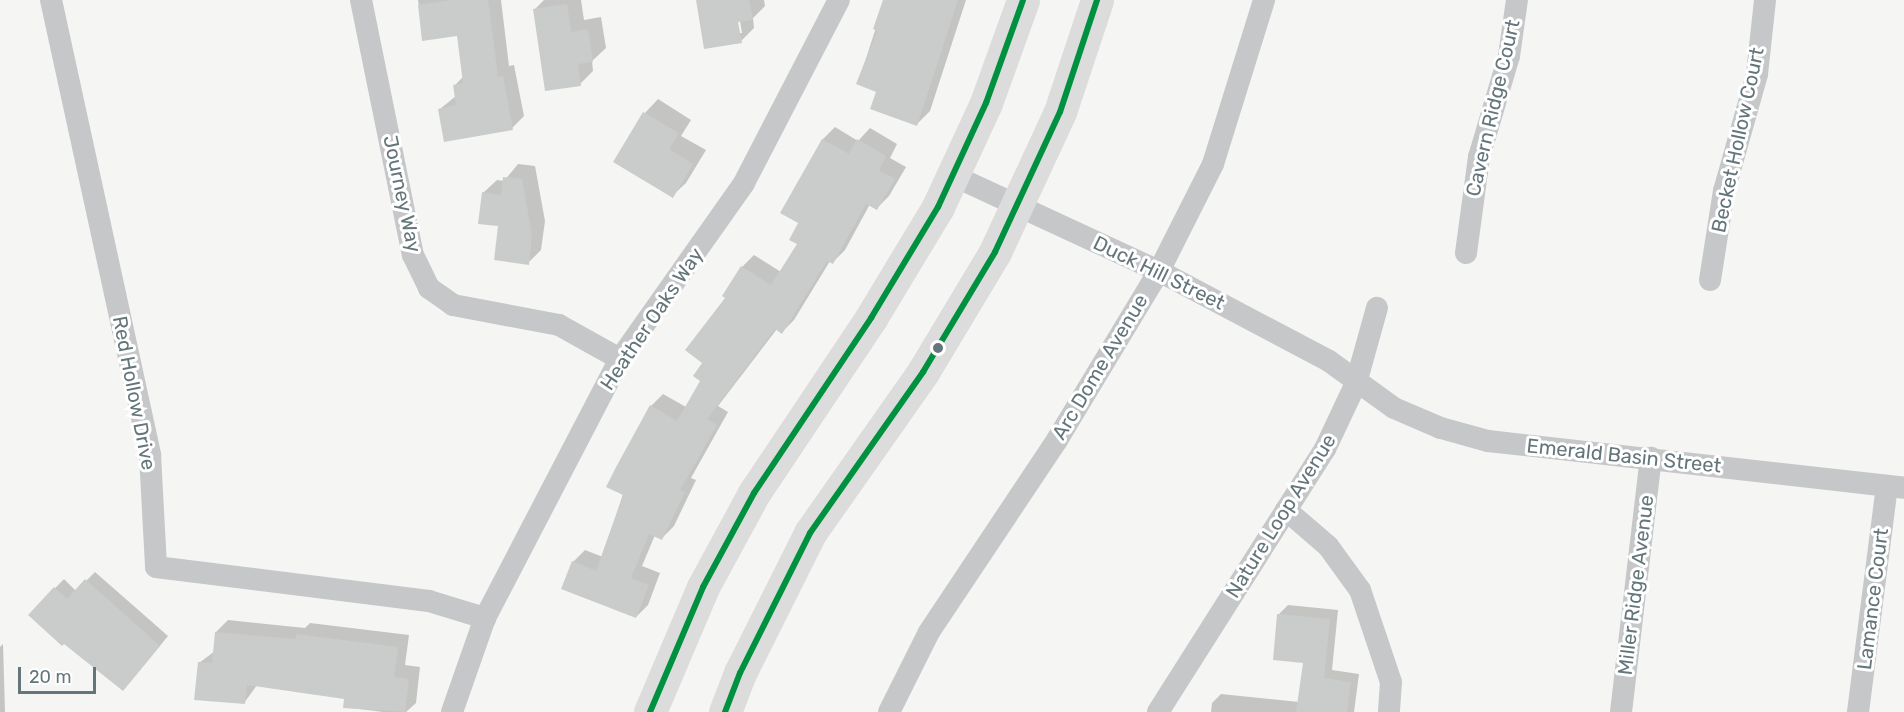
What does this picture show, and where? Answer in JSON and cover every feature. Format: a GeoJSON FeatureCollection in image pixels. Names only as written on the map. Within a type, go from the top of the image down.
{"type":"FeatureCollection","features":[{"type":"Feature","properties":{"kind":"main road"},"geometry":{"type":"LineString","coordinates":[[650,712],[703,587],[749,502],[895,281],[954,176],[986,103],[1023,0]]}},
{"type":"Feature","properties":{"kind":"main road"},"geometry":{"type":"LineString","coordinates":[[725,712],[740,673],[810,533],[948,333],[1019,205],[1078,67],[1098,0]]}},
{"type":"Feature","properties":{"kind":"street","name":"Red Hollow Drive"},"geometry":{"type":"LineString","coordinates":[[51,0],[150,455],[156,567],[429,601],[485,618]]}},
{"type":"Feature","properties":{"kind":"street","name":"Journey Way"},"geometry":{"type":"LineString","coordinates":[[362,0],[413,255],[429,288],[453,305],[560,325],[620,359]]}},
{"type":"Feature","properties":{"kind":"street","name":"Heather Oaks Way"},"geometry":{"type":"LineString","coordinates":[[452,712],[485,618],[620,359],[744,183],[839,0]]}},
{"type":"Feature","properties":{"kind":"street","name":"Arc Dome Avenue"},"geometry":{"type":"LineString","coordinates":[[890,712],[929,632],[1100,372],[1159,271],[1213,164],[1264,0]]}},
{"type":"Feature","properties":{"kind":"street","name":"Cavern Ridge Court"},"geometry":{"type":"LineString","coordinates":[[1466,253],[1479,158],[1509,56],[1517,0]]}},
{"type":"Feature","properties":{"kind":"street","name":"Becket Hollow Court"},"geometry":{"type":"LineString","coordinates":[[1710,280],[1724,191],[1757,74],[1765,0]]}},
{"type":"Feature","properties":{"kind":"street","name":"Duck Hill Street"},"geometry":{"type":"LineString","coordinates":[[954,176],[1159,271],[1329,361],[1356,383]]}},
{"type":"Feature","properties":{"kind":"street","name":"Nature Loop Avenue"},"geometry":{"type":"LineString","coordinates":[[1158,712],[1325,449],[1356,383],[1377,308]]}},
{"type":"Feature","properties":{"kind":"street","name":"Emerald Basin Street"},"geometry":{"type":"LineString","coordinates":[[1356,383],[1394,408],[1441,428],[1488,441],[1895,487]]}},
{"type":"Feature","properties":{"kind":"street","name":"Miller Ridge Avenue"},"geometry":{"type":"LineString","coordinates":[[1621,712],[1651,458]]}},
{"type":"Feature","properties":{"kind":"street","name":"Lamance Court"},"geometry":{"type":"LineString","coordinates":[[1858,712],[1895,487]]}},
{"type":"Feature","properties":{"kind":"street"},"geometry":{"type":"LineString","coordinates":[[1287,510],[1328,546],[1360,590],[1391,682],[1389,712]]}},
{"type":"Feature","properties":{"kind":"building"},"geometry":{"type":"Polygon","coordinates":[[[453,0],[488,0],[498,77],[503,76],[513,130],[444,142],[438,109],[456,105],[453,85],[463,83],[457,36],[422,41],[418,5],[453,0]]]}},
{"type":"Feature","properties":{"kind":"building"},"geometry":{"type":"Polygon","coordinates":[[[696,0],[749,0],[753,20],[738,22],[742,43],[704,49],[696,0]]]}},
{"type":"Feature","properties":{"kind":"building"},"geometry":{"type":"Polygon","coordinates":[[[883,0],[958,0],[917,126],[870,109],[876,92],[856,84],[877,31],[873,29],[883,0]]]}},
{"type":"Feature","properties":{"kind":"building"},"geometry":{"type":"Polygon","coordinates":[[[567,4],[571,32],[588,29],[593,62],[578,64],[581,86],[545,91],[533,9],[567,4]]]}},
{"type":"Feature","properties":{"kind":"building"},"geometry":{"type":"Polygon","coordinates":[[[643,112],[679,133],[669,149],[693,164],[673,198],[613,162],[643,112]]]}},
{"type":"Feature","properties":{"kind":"building"},"geometry":{"type":"Polygon","coordinates":[[[822,139],[849,154],[857,139],[886,156],[879,170],[895,179],[877,210],[866,204],[833,264],[827,261],[782,334],[775,329],[707,419],[717,425],[680,490],[685,492],[662,540],[649,534],[631,578],[649,585],[636,618],[561,589],[572,561],[596,571],[623,495],[606,487],[650,405],[677,421],[700,381],[693,376],[702,363],[685,350],[725,298],[722,296],[741,266],[771,285],[797,244],[789,240],[798,223],[780,213],[822,139]]]}},
{"type":"Feature","properties":{"kind":"building"},"geometry":{"type":"Polygon","coordinates":[[[503,177],[522,179],[532,235],[529,265],[494,260],[498,226],[478,224],[482,192],[501,195],[503,177]]]}},
{"type":"Feature","properties":{"kind":"building"},"geometry":{"type":"Polygon","coordinates":[[[85,579],[160,646],[123,691],[64,644],[62,646],[28,615],[54,587],[67,599],[85,579]]]}},
{"type":"Feature","properties":{"kind":"building"},"geometry":{"type":"Polygon","coordinates":[[[1277,614],[1330,619],[1324,678],[1351,682],[1347,712],[1296,712],[1303,663],[1273,660],[1277,614]]]}},
{"type":"Feature","properties":{"kind":"building"},"geometry":{"type":"Polygon","coordinates":[[[215,632],[296,639],[296,634],[398,647],[394,677],[409,679],[405,712],[343,708],[344,699],[247,685],[245,704],[194,700],[198,662],[212,663],[215,632]]]}},
{"type":"Feature","properties":{"kind":"transit line"},"geometry":{"type":"LineString","coordinates":[[650,712],[703,587],[754,493],[871,318],[938,207],[986,103],[1023,0]]}},
{"type":"Feature","properties":{"kind":"transit line"},"geometry":{"type":"LineString","coordinates":[[725,712],[740,673],[810,533],[923,372],[995,252],[1060,112],[1097,0]]}}]}
